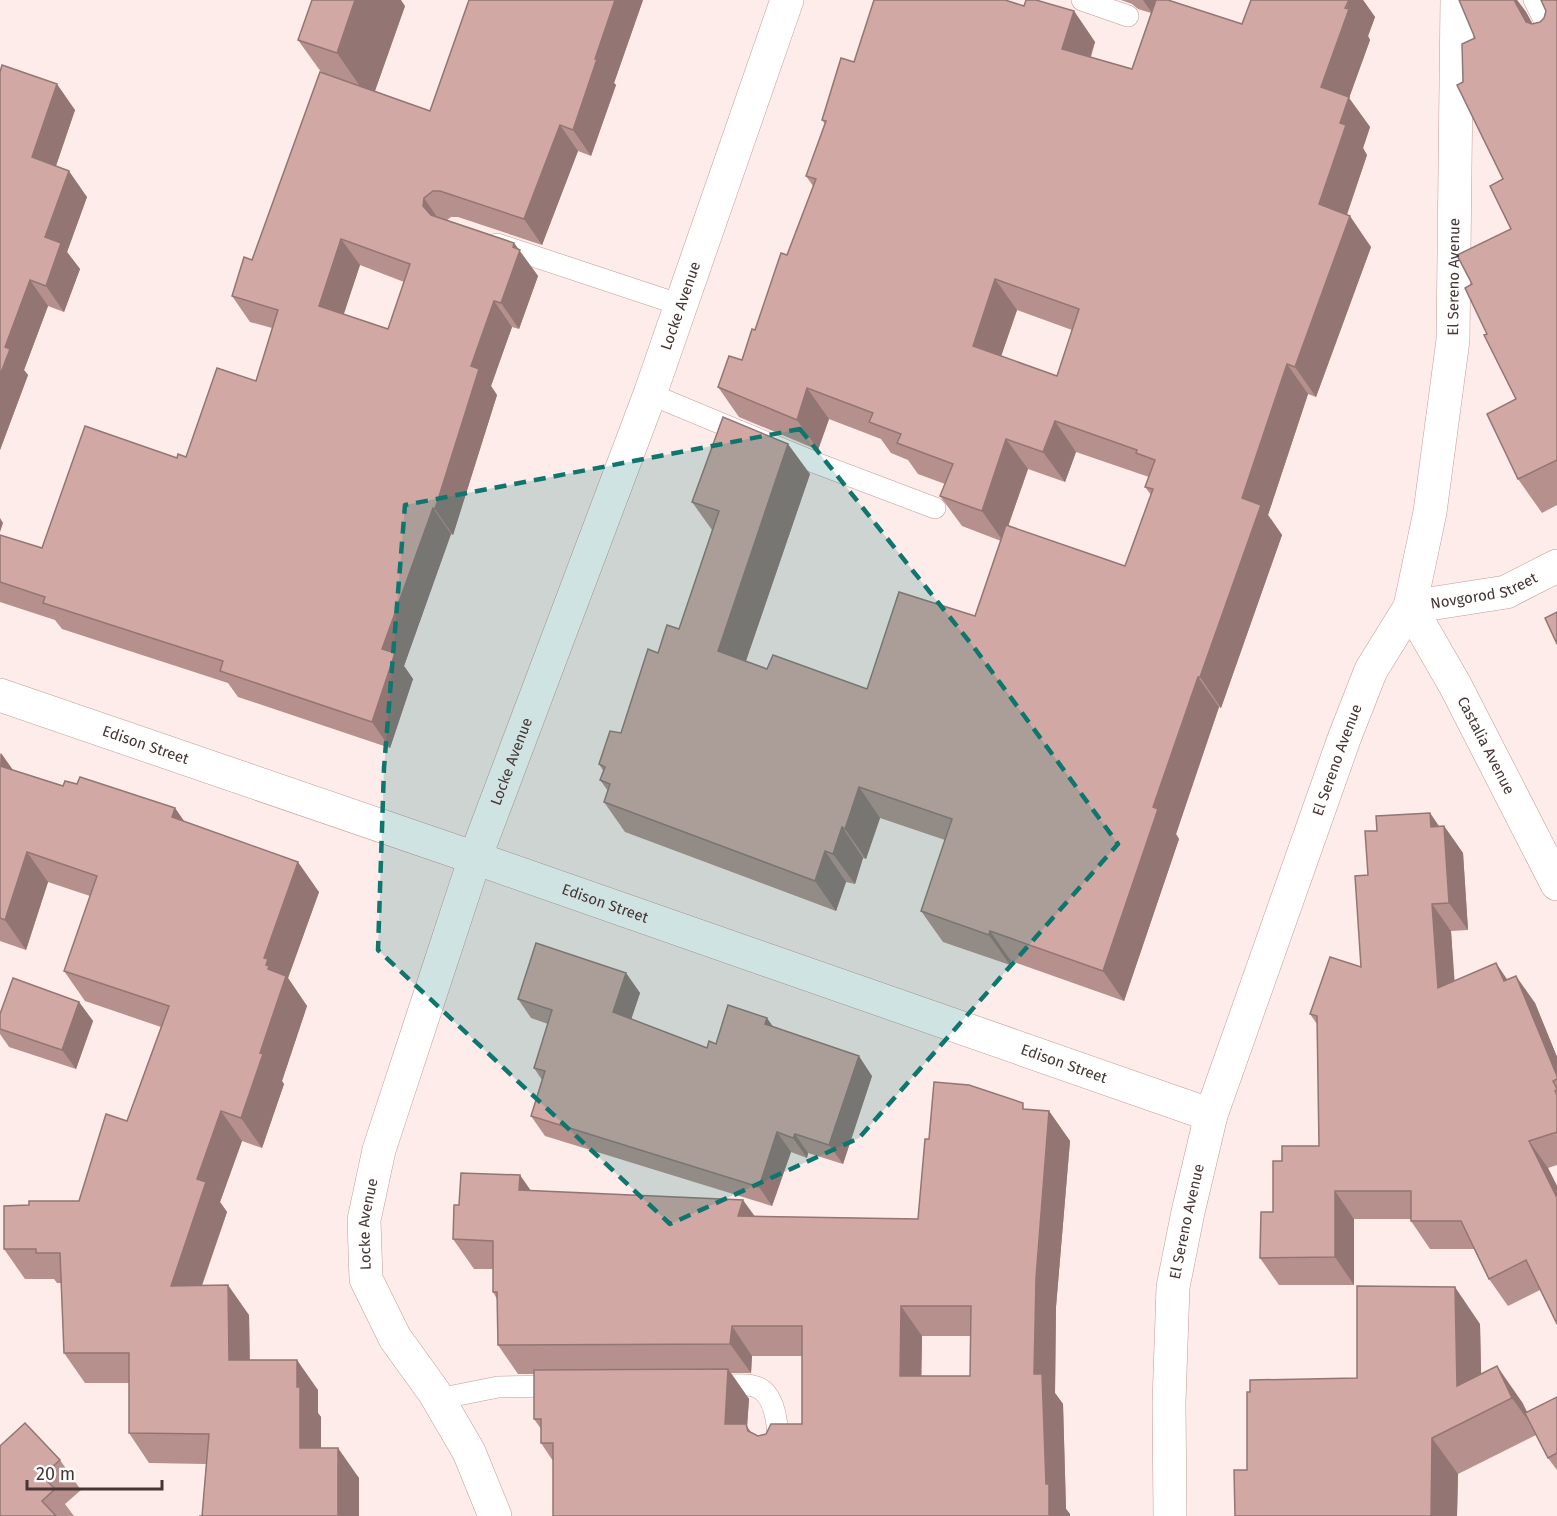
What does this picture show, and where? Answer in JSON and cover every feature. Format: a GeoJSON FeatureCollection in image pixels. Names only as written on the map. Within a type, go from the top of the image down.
{"type":"FeatureCollection","features":[{"type":"Feature","properties":{"kind":"street","name":"Locke Avenue"},"geometry":{"type":"LineString","coordinates":[[495,1516],[469,1452],[438,1399],[395,1338],[366,1278],[364,1220],[379,1149],[475,858],[650,394],[788,0]]}},
{"type":"Feature","properties":{"kind":"street","name":"El Sereno Avenue"},"geometry":{"type":"LineString","coordinates":[[1170,1516],[1169,1402],[1173,1287],[1211,1115],[1344,739],[1371,670],[1410,607],[1430,512],[1453,340],[1457,0]]}},
{"type":"Feature","properties":{"kind":"street","name":"Novgorod Street"},"geometry":{"type":"LineString","coordinates":[[1410,607],[1506,592],[1557,566]]}},
{"type":"Feature","properties":{"kind":"street","name":"Castalia Avenue"},"geometry":{"type":"LineString","coordinates":[[1410,607],[1455,685],[1557,884]]}},
{"type":"Feature","properties":{"kind":"street","name":"Edison Street"},"geometry":{"type":"LineString","coordinates":[[0,695],[1211,1115]]}},
{"type":"Feature","properties":{"kind":"lane"},"geometry":{"type":"LineString","coordinates":[[1082,0],[1128,16]]}},
{"type":"Feature","properties":{"kind":"lane"},"geometry":{"type":"LineString","coordinates":[[1534,0],[1557,45]]}},
{"type":"Feature","properties":{"kind":"lane"},"geometry":{"type":"LineString","coordinates":[[475,237],[681,305]]}},
{"type":"Feature","properties":{"kind":"lane"},"geometry":{"type":"LineString","coordinates":[[650,394],[816,463],[935,508]]}},
{"type":"Feature","properties":{"kind":"lane"},"geometry":{"type":"LineString","coordinates":[[438,1399],[498,1386],[579,1386]]}},
{"type":"Feature","properties":{"kind":"lane"},"geometry":{"type":"LineString","coordinates":[[694,1386],[752,1386],[761,1389],[772,1402],[778,1423],[779,1453]]}},
{"type":"Feature","properties":{"kind":"highlighted area"},"geometry":{"type":"Polygon","coordinates":[[[800,429],[976,650],[1118,844],[859,1138],[670,1224],[378,950],[384,768],[405,505],[800,429]]]}},
{"type":"Feature","properties":{"kind":"building"},"geometry":{"type":"Polygon","coordinates":[[[312,0],[355,0],[337,53],[298,40],[312,0]]]}},
{"type":"Feature","properties":{"kind":"building"},"geometry":{"type":"Polygon","coordinates":[[[469,0],[615,0],[573,130],[560,125],[524,219],[440,191],[433,191],[424,198],[423,206],[431,215],[514,243],[513,247],[520,250],[501,303],[494,301],[471,366],[479,369],[435,509],[433,508],[382,649],[395,653],[372,722],[220,671],[223,661],[43,603],[45,597],[0,582],[0,535],[42,548],[85,426],[177,458],[178,454],[186,457],[217,368],[256,381],[278,310],[232,296],[244,257],[252,260],[320,72],[430,111],[469,0]],[[341,239],[319,306],[388,329],[410,264],[341,239]]]}},
{"type":"Feature","properties":{"kind":"building"},"geometry":{"type":"Polygon","coordinates":[[[874,0],[1005,0],[1024,6],[1026,0],[1036,0],[1074,11],[1062,49],[1132,69],[1156,0],[1168,0],[1242,24],[1251,0],[1349,0],[1345,8],[1349,9],[1321,87],[1349,97],[1340,123],[1346,125],[1319,204],[1350,216],[1295,367],[1287,364],[1242,498],[1261,505],[1153,807],[1158,809],[1103,971],[990,931],[989,935],[921,911],[952,819],[859,787],[845,829],[842,827],[833,854],[825,851],[815,881],[604,802],[610,784],[600,780],[605,767],[599,764],[610,731],[621,733],[648,649],[658,653],[667,625],[679,629],[719,511],[692,502],[723,417],[788,444],[718,651],[767,669],[773,655],[867,689],[899,592],[975,616],[1006,525],[1125,566],[1153,489],[1145,487],[1155,460],[1136,453],[1137,450],[1055,421],[1043,452],[1006,439],[982,511],[940,496],[953,464],[897,443],[901,434],[869,422],[873,413],[807,388],[797,420],[718,387],[729,356],[742,360],[752,329],[755,330],[781,253],[787,255],[816,179],[806,176],[826,121],[822,120],[841,58],[854,62],[874,0]],[[995,279],[973,346],[1057,376],[1079,309],[995,279]]]}},
{"type":"Feature","properties":{"kind":"building"},"geometry":{"type":"Polygon","coordinates":[[[1459,0],[1514,0],[1526,22],[1532,24],[1544,18],[1546,11],[1541,0],[1557,0],[1557,460],[1518,479],[1487,414],[1516,399],[1484,335],[1487,334],[1465,288],[1472,284],[1457,255],[1511,229],[1490,186],[1503,179],[1457,85],[1463,82],[1462,44],[1475,38],[1459,0]]]}},
{"type":"Feature","properties":{"kind":"building"},"geometry":{"type":"Polygon","coordinates":[[[2,65],[57,84],[32,157],[69,171],[45,237],[61,243],[46,286],[30,280],[5,347],[10,349],[0,375],[0,72],[2,65]]]}},
{"type":"Feature","properties":{"kind":"building"},"geometry":{"type":"Polygon","coordinates":[[[1557,612],[1557,644],[1545,618],[1557,612]]]}},
{"type":"Feature","properties":{"kind":"building"},"geometry":{"type":"Polygon","coordinates":[[[0,766],[63,786],[65,781],[77,784],[80,777],[175,808],[172,817],[298,862],[264,958],[268,959],[266,965],[269,966],[268,969],[286,976],[260,1053],[263,1054],[241,1118],[221,1111],[197,1179],[206,1182],[171,1286],[228,1285],[229,1360],[297,1360],[297,1387],[300,1387],[300,1448],[338,1448],[338,1516],[202,1516],[209,1434],[129,1433],[129,1353],[64,1353],[60,1253],[36,1253],[36,1249],[4,1249],[4,1206],[29,1205],[29,1201],[79,1201],[106,1114],[127,1121],[169,1006],[64,971],[97,876],[27,852],[5,920],[0,918],[0,766]]]}},
{"type":"Feature","properties":{"kind":"building"},"geometry":{"type":"Polygon","coordinates":[[[1430,813],[1431,827],[1444,826],[1449,903],[1432,904],[1438,988],[1496,963],[1504,981],[1516,976],[1557,1076],[1557,1079],[1553,1081],[1557,1089],[1555,1091],[1557,1095],[1557,1132],[1529,1141],[1557,1198],[1557,1324],[1526,1260],[1489,1279],[1461,1221],[1411,1221],[1411,1191],[1335,1191],[1335,1257],[1260,1258],[1261,1212],[1273,1212],[1273,1161],[1282,1161],[1282,1146],[1319,1146],[1317,1016],[1310,1014],[1330,957],[1361,967],[1355,876],[1368,875],[1365,831],[1377,831],[1376,816],[1430,813]]]}},
{"type":"Feature","properties":{"kind":"building"},"geometry":{"type":"Polygon","coordinates":[[[536,943],[626,973],[613,1012],[707,1048],[709,1041],[716,1044],[728,1005],[767,1018],[765,1024],[859,1056],[829,1145],[795,1134],[793,1138],[777,1132],[759,1187],[531,1116],[545,1071],[534,1068],[552,1010],[518,999],[536,943]]]}},
{"type":"Feature","properties":{"kind":"building"},"geometry":{"type":"Polygon","coordinates":[[[13,978],[79,1002],[62,1050],[0,1029],[0,1014],[13,978]]]}},
{"type":"Feature","properties":{"kind":"building"},"geometry":{"type":"Polygon","coordinates":[[[934,1082],[969,1085],[1023,1103],[1023,1109],[1049,1111],[1036,1278],[1034,1374],[1042,1374],[1049,1516],[553,1516],[553,1443],[541,1443],[541,1419],[534,1419],[534,1370],[728,1369],[725,1424],[746,1424],[748,1431],[758,1436],[766,1434],[771,1424],[802,1424],[802,1326],[732,1326],[730,1344],[498,1345],[497,1292],[493,1292],[493,1241],[453,1239],[454,1205],[459,1205],[461,1173],[520,1175],[519,1190],[743,1200],[738,1216],[918,1219],[925,1139],[929,1139],[934,1082]],[[901,1306],[900,1376],[970,1376],[971,1306],[901,1306]]]}},
{"type":"Feature","properties":{"kind":"building"},"geometry":{"type":"Polygon","coordinates":[[[1357,1286],[1455,1287],[1457,1386],[1497,1366],[1512,1398],[1432,1438],[1431,1516],[1235,1516],[1234,1470],[1247,1470],[1247,1392],[1250,1392],[1250,1380],[1357,1378],[1357,1286]]]}},
{"type":"Feature","properties":{"kind":"building"},"geometry":{"type":"Polygon","coordinates":[[[1557,1397],[1557,1453],[1548,1458],[1525,1413],[1557,1397]]]}},
{"type":"Feature","properties":{"kind":"building"},"geometry":{"type":"Polygon","coordinates":[[[25,1423],[60,1460],[42,1476],[55,1489],[42,1501],[56,1516],[0,1516],[0,1446],[25,1423]]]}}]}
